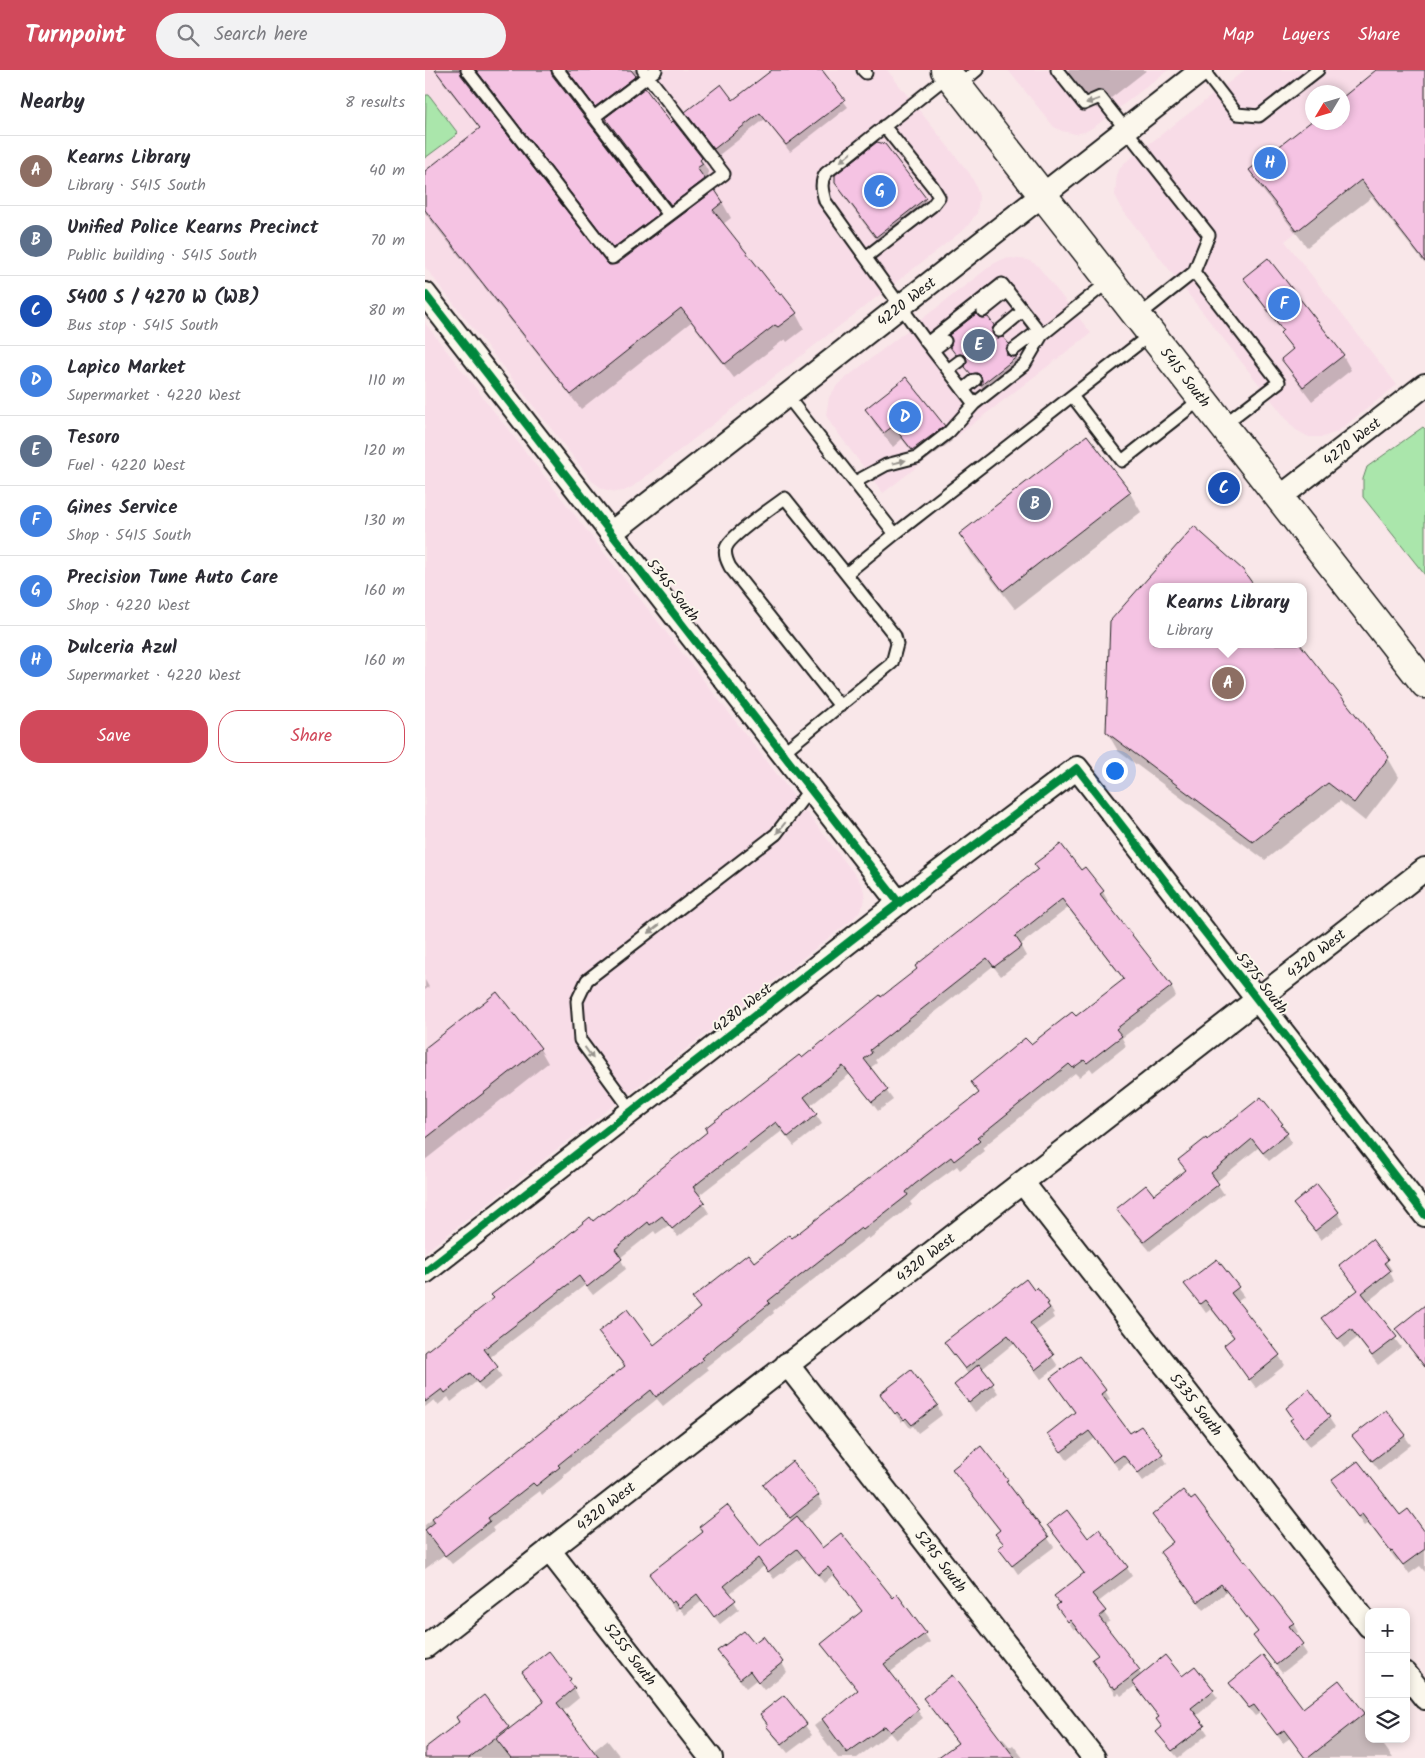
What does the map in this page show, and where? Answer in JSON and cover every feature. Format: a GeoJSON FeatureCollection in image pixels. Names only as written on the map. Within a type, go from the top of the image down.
{"type":"FeatureCollection","features":[{"type":"Feature","properties":{"kind":"main road","name":"5415 South"},"geometry":{"type":"LineString","coordinates":[[957,75],[1042,195],[1425,684]]}},
{"type":"Feature","properties":{"kind":"street","name":"4220 West"},"geometry":{"type":"LineString","coordinates":[[611,533],[1202,70]]}},
{"type":"Feature","properties":{"kind":"street","name":"5345 South"},"geometry":{"type":"LineString","coordinates":[[425,294],[899,903]]}},
{"type":"Feature","properties":{"kind":"street","name":"4270 West"},"geometry":{"type":"LineString","coordinates":[[1279,498],[1425,385]]}},
{"type":"Feature","properties":{"kind":"street","name":"4280 West"},"geometry":{"type":"LineString","coordinates":[[425,1272],[899,903],[1077,768]]}},
{"type":"Feature","properties":{"kind":"street","name":"5375 South"},"geometry":{"type":"LineString","coordinates":[[1077,768],[1425,1215]]}},
{"type":"Feature","properties":{"kind":"street","name":"4320 West"},"geometry":{"type":"LineString","coordinates":[[425,1647],[1425,869]]}},
{"type":"Feature","properties":{"kind":"street","name":"5335 South"},"geometry":{"type":"LineString","coordinates":[[1023,1183],[1365,1621]]}},
{"type":"Feature","properties":{"kind":"street","name":"5295 South"},"geometry":{"type":"LineString","coordinates":[[787,1364],[1094,1758]]}},
{"type":"Feature","properties":{"kind":"street","name":"5255 South"},"geometry":{"type":"LineString","coordinates":[[549,1550],[711,1758]]}},
{"type":"Feature","properties":{"kind":"street"},"geometry":{"type":"LineString","coordinates":[[1410,1679],[1425,1698]]}},
{"type":"Feature","properties":{"kind":"lane"},"geometry":{"type":"LineString","coordinates":[[467,70],[612,258],[724,174],[649,72],[594,117]]}},
{"type":"Feature","properties":{"kind":"lane"},"geometry":{"type":"LineString","coordinates":[[557,70],[669,215]]}},
{"type":"Feature","properties":{"kind":"lane"},"geometry":{"type":"LineString","coordinates":[[846,574],[1072,396],[1144,325],[1194,272],[1209,235],[1100,97],[1084,104],[1057,70]]}},
{"type":"Feature","properties":{"kind":"lane"},"geometry":{"type":"LineString","coordinates":[[1202,70],[1237,114],[1259,116],[1318,70]]}},
{"type":"Feature","properties":{"kind":"lane"},"geometry":{"type":"LineString","coordinates":[[957,75],[884,126],[826,173],[823,178],[822,189],[825,201],[974,404]]}},
{"type":"Feature","properties":{"kind":"lane"},"geometry":{"type":"LineString","coordinates":[[866,257],[932,206],[939,198],[884,126]]}},
{"type":"Feature","properties":{"kind":"lane"},"geometry":{"type":"LineString","coordinates":[[1194,272],[1279,382],[1222,426]]}},
{"type":"Feature","properties":{"kind":"lane"},"geometry":{"type":"LineString","coordinates":[[1013,350],[1040,333],[1109,281]]}},
{"type":"Feature","properties":{"kind":"lane"},"geometry":{"type":"LineString","coordinates":[[930,346],[1002,284],[1040,333]]}},
{"type":"Feature","properties":{"kind":"lane"},"geometry":{"type":"LineString","coordinates":[[983,311],[1008,291]]}},
{"type":"Feature","properties":{"kind":"lane"},"geometry":{"type":"LineString","coordinates":[[999,331],[1023,312]]}},
{"type":"Feature","properties":{"kind":"lane"},"geometry":{"type":"LineString","coordinates":[[855,482],[886,465],[917,457],[949,432],[974,404],[1025,364],[1040,333]]}},
{"type":"Feature","properties":{"kind":"lane"},"geometry":{"type":"LineString","coordinates":[[930,346],[945,340]]}},
{"type":"Feature","properties":{"kind":"lane"},"geometry":{"type":"LineString","coordinates":[[948,370],[960,361]]}},
{"type":"Feature","properties":{"kind":"lane"},"geometry":{"type":"LineString","coordinates":[[963,390],[975,380]]}},
{"type":"Feature","properties":{"kind":"lane"},"geometry":{"type":"LineString","coordinates":[[787,396],[895,534]]}},
{"type":"Feature","properties":{"kind":"lane"},"geometry":{"type":"LineString","coordinates":[[1072,396],[1122,461],[1201,399]]}},
{"type":"Feature","properties":{"kind":"lane"},"geometry":{"type":"LineString","coordinates":[[782,753],[841,706],[893,663],[897,644],[895,636],[785,498],[737,536],[726,548],[725,558],[730,567],[841,706]]}},
{"type":"Feature","properties":{"kind":"lane"},"geometry":{"type":"LineString","coordinates":[[632,1111],[580,1040],[577,1001],[587,980],[776,834],[810,789]]}},
{"type":"Feature","properties":{"kind":"shaded area"},"geometry":{"type":"Polygon","coordinates":[[[425,70],[887,70],[970,174],[979,197],[977,213],[966,228],[632,487],[616,492],[603,489],[592,481],[425,267],[425,70]]]}},
{"type":"Feature","properties":{"kind":"shaded area"},"geometry":{"type":"Polygon","coordinates":[[[1008,70],[1168,70],[1097,125],[1087,131],[1076,134],[1054,127],[1008,70]]]}},
{"type":"Feature","properties":{"kind":"shaded area"},"geometry":{"type":"Polygon","coordinates":[[[1245,70],[1425,70],[1406,145],[1285,241],[1397,385],[1337,432],[1323,437],[1309,437],[1296,430],[1124,212],[1115,195],[1117,173],[1123,164],[1245,70]]]}},
{"type":"Feature","properties":{"kind":"shaded area"},"geometry":{"type":"Polygon","coordinates":[[[1003,259],[1028,260],[1037,265],[1091,333],[883,493],[831,424],[826,415],[829,397],[838,384],[993,264],[1003,259]]]}},
{"type":"Feature","properties":{"kind":"shaded area"},"geometry":{"type":"Polygon","coordinates":[[[425,323],[857,877],[865,895],[864,904],[853,919],[425,1252],[425,323]]]}},
{"type":"Feature","properties":{"kind":"green space"},"geometry":{"type":"Polygon","coordinates":[[[426,95],[429,95],[457,132],[456,135],[425,158],[426,95]]]}},
{"type":"Feature","properties":{"kind":"green space"},"geometry":{"type":"Polygon","coordinates":[[[1423,427],[1425,429],[1425,575],[1363,497],[1363,479],[1367,467],[1423,427]]]}},
{"type":"Feature","properties":{"kind":"building"},"geometry":{"type":"Polygon","coordinates":[[[435,70],[460,70],[461,75],[609,265],[617,264],[715,190],[723,202],[713,210],[780,295],[782,294],[797,313],[778,327],[775,325],[725,364],[681,308],[571,395],[425,210],[425,171],[480,128],[435,70]]]}},
{"type":"Feature","properties":{"kind":"building"},"geometry":{"type":"Polygon","coordinates":[[[476,70],[551,70],[552,75],[659,214],[613,248],[476,70]]]}},
{"type":"Feature","properties":{"kind":"building"},"geometry":{"type":"Polygon","coordinates":[[[567,70],[631,70],[636,76],[595,107],[567,70]]]}},
{"type":"Feature","properties":{"kind":"building"},"geometry":{"type":"Polygon","coordinates":[[[772,70],[822,70],[845,100],[786,145],[760,113],[714,149],[685,112],[721,84],[733,100],[772,70]]]}},
{"type":"Feature","properties":{"kind":"building"},"geometry":{"type":"Polygon","coordinates":[[[1376,70],[1425,70],[1425,262],[1361,180],[1297,231],[1249,170],[1305,126],[1305,130],[1350,130],[1350,91],[1376,70]]]}},
{"type":"Feature","properties":{"kind":"building"},"geometry":{"type":"Polygon","coordinates":[[[645,88],[671,123],[673,121],[702,158],[700,160],[703,164],[697,168],[705,179],[671,205],[605,118],[645,88]]]}},
{"type":"Feature","properties":{"kind":"building"},"geometry":{"type":"Polygon","coordinates":[[[877,142],[885,144],[926,198],[876,237],[835,183],[835,175],[877,142]]]}},
{"type":"Feature","properties":{"kind":"building"},"geometry":{"type":"Polygon","coordinates":[[[1268,258],[1344,355],[1303,387],[1281,359],[1293,349],[1280,333],[1283,330],[1243,278],[1268,258]]]}},
{"type":"Feature","properties":{"kind":"building"},"geometry":{"type":"Polygon","coordinates":[[[976,314],[981,318],[988,317],[994,325],[992,332],[994,336],[997,338],[1003,337],[1009,344],[1006,350],[1007,355],[1018,356],[980,386],[982,382],[981,376],[977,373],[971,374],[965,367],[966,356],[956,355],[950,347],[952,341],[949,335],[976,314]]]}},
{"type":"Feature","properties":{"kind":"building"},"geometry":{"type":"Polygon","coordinates":[[[906,377],[945,426],[912,450],[893,426],[884,433],[865,409],[906,377]]]}},
{"type":"Feature","properties":{"kind":"building"},"geometry":{"type":"Polygon","coordinates":[[[1087,435],[1131,492],[1003,591],[959,534],[1087,435]]]}},
{"type":"Feature","properties":{"kind":"building"},"geometry":{"type":"Polygon","coordinates":[[[1194,526],[1243,570],[1252,583],[1149,583],[1149,648],[1303,648],[1389,757],[1354,803],[1328,783],[1253,842],[1106,732],[1110,621],[1194,526]]]}},
{"type":"Feature","properties":{"kind":"building"},"geometry":{"type":"Polygon","coordinates":[[[1061,844],[1081,870],[1085,867],[1104,891],[1100,894],[1172,986],[1116,1029],[1122,1036],[1087,1063],[1084,1060],[1073,1068],[1069,1064],[977,1138],[980,1141],[954,1161],[951,1157],[915,1184],[906,1192],[908,1195],[863,1230],[861,1228],[768,1301],[770,1303],[701,1358],[703,1360],[656,1397],[651,1390],[558,1465],[560,1467],[536,1486],[533,1483],[488,1518],[490,1521],[445,1556],[425,1530],[435,1522],[432,1518],[625,1366],[598,1332],[627,1309],[654,1345],[700,1308],[692,1298],[748,1254],[754,1262],[789,1235],[792,1238],[979,1093],[971,1082],[1025,1038],[1031,1044],[1072,1012],[1076,1016],[1124,979],[1062,899],[1015,936],[1022,946],[994,967],[987,958],[870,1050],[872,1053],[864,1059],[888,1090],[872,1102],[843,1066],[804,1097],[817,1114],[788,1137],[776,1122],[693,1187],[705,1202],[672,1229],[662,1216],[650,1225],[648,1222],[615,1249],[622,1259],[587,1287],[579,1276],[484,1349],[498,1367],[478,1383],[470,1373],[445,1393],[442,1389],[425,1402],[425,1352],[494,1298],[491,1295],[590,1217],[593,1221],[604,1214],[707,1132],[705,1128],[799,1055],[802,1058],[880,995],[881,997],[917,969],[915,966],[1038,869],[1034,864],[1061,844]]]}},
{"type":"Feature","properties":{"kind":"building"},"geometry":{"type":"Polygon","coordinates":[[[497,992],[541,1048],[425,1139],[425,1048],[497,992]]]}},
{"type":"Feature","properties":{"kind":"building"},"geometry":{"type":"Polygon","coordinates":[[[1261,1097],[1288,1133],[1263,1153],[1252,1139],[1211,1173],[1219,1184],[1144,1242],[1116,1209],[1146,1185],[1154,1195],[1186,1170],[1178,1160],[1206,1138],[1207,1140],[1261,1097]]]}},
{"type":"Feature","properties":{"kind":"building"},"geometry":{"type":"Polygon","coordinates":[[[1317,1184],[1339,1212],[1315,1231],[1293,1204],[1317,1184]]]}},
{"type":"Feature","properties":{"kind":"building"},"geometry":{"type":"Polygon","coordinates":[[[1372,1239],[1388,1260],[1384,1263],[1390,1271],[1362,1293],[1397,1337],[1372,1356],[1351,1329],[1338,1339],[1321,1318],[1358,1290],[1339,1265],[1372,1239]]]}},
{"type":"Feature","properties":{"kind":"building"},"geometry":{"type":"Polygon","coordinates":[[[1217,1259],[1239,1287],[1231,1293],[1280,1355],[1249,1380],[1224,1345],[1234,1337],[1205,1300],[1200,1304],[1184,1284],[1217,1259]]]}},
{"type":"Feature","properties":{"kind":"building"},"geometry":{"type":"Polygon","coordinates":[[[1026,1279],[1034,1290],[1037,1287],[1049,1303],[1047,1304],[1050,1308],[1030,1323],[1054,1355],[1035,1370],[1008,1335],[965,1369],[944,1342],[1026,1279]]]}},
{"type":"Feature","properties":{"kind":"building"},"geometry":{"type":"Polygon","coordinates":[[[1425,1305],[1425,1367],[1395,1329],[1425,1305]]]}},
{"type":"Feature","properties":{"kind":"building"},"geometry":{"type":"Polygon","coordinates":[[[1080,1356],[1106,1390],[1101,1394],[1130,1433],[1141,1426],[1163,1454],[1138,1473],[1123,1455],[1113,1462],[1089,1431],[1061,1452],[1047,1434],[1075,1412],[1050,1378],[1080,1356]]]}},
{"type":"Feature","properties":{"kind":"building"},"geometry":{"type":"Polygon","coordinates":[[[979,1364],[994,1383],[969,1403],[954,1385],[979,1364]]]}},
{"type":"Feature","properties":{"kind":"building"},"geometry":{"type":"Polygon","coordinates":[[[911,1370],[938,1405],[912,1425],[897,1412],[895,1414],[880,1394],[911,1370]]]}},
{"type":"Feature","properties":{"kind":"building"},"geometry":{"type":"Polygon","coordinates":[[[1309,1389],[1330,1417],[1304,1438],[1290,1420],[1293,1418],[1286,1408],[1309,1389]]]}},
{"type":"Feature","properties":{"kind":"building"},"geometry":{"type":"Polygon","coordinates":[[[1386,1410],[1406,1435],[1372,1461],[1352,1436],[1386,1410]]]}},
{"type":"Feature","properties":{"kind":"building"},"geometry":{"type":"Polygon","coordinates":[[[981,1446],[1049,1537],[1012,1566],[998,1548],[1004,1544],[995,1534],[1000,1530],[952,1469],[981,1446]]]}},
{"type":"Feature","properties":{"kind":"building"},"geometry":{"type":"Polygon","coordinates":[[[792,1461],[819,1495],[790,1518],[763,1485],[792,1461]]]}},
{"type":"Feature","properties":{"kind":"building"},"geometry":{"type":"Polygon","coordinates":[[[1358,1461],[1400,1515],[1408,1509],[1425,1532],[1425,1549],[1403,1565],[1362,1514],[1358,1517],[1332,1480],[1358,1461]]]}},
{"type":"Feature","properties":{"kind":"building"},"geometry":{"type":"Polygon","coordinates":[[[1183,1490],[1191,1500],[1195,1497],[1244,1562],[1294,1623],[1289,1626],[1303,1644],[1276,1665],[1253,1636],[1258,1632],[1221,1584],[1198,1602],[1160,1552],[1173,1542],[1152,1515],[1183,1490]]]}},
{"type":"Feature","properties":{"kind":"building"},"geometry":{"type":"Polygon","coordinates":[[[727,1505],[760,1546],[797,1516],[822,1548],[841,1533],[893,1598],[897,1594],[926,1633],[884,1664],[919,1709],[890,1732],[885,1726],[847,1753],[822,1719],[858,1690],[821,1644],[862,1611],[828,1567],[818,1575],[797,1549],[768,1572],[758,1558],[724,1586],[736,1600],[714,1617],[697,1594],[679,1608],[674,1601],[671,1603],[649,1574],[703,1532],[699,1527],[727,1505]]]}},
{"type":"Feature","properties":{"kind":"building"},"geometry":{"type":"Polygon","coordinates":[[[1067,1510],[1088,1538],[1099,1529],[1128,1567],[1092,1594],[1106,1611],[1099,1617],[1140,1670],[1115,1689],[1113,1686],[1111,1687],[1092,1659],[1098,1655],[1070,1620],[1068,1622],[1056,1606],[1060,1603],[1054,1596],[1084,1573],[1047,1525],[1067,1510]]]}},
{"type":"Feature","properties":{"kind":"building"},"geometry":{"type":"Polygon","coordinates":[[[744,1631],[754,1643],[763,1636],[783,1662],[758,1682],[750,1671],[740,1679],[717,1651],[744,1631]]]}},
{"type":"Feature","properties":{"kind":"building"},"geometry":{"type":"Polygon","coordinates":[[[549,1651],[571,1679],[569,1681],[575,1688],[557,1703],[599,1758],[511,1758],[496,1739],[544,1702],[522,1672],[549,1651]]]}},
{"type":"Feature","properties":{"kind":"building"},"geometry":{"type":"Polygon","coordinates":[[[1165,1655],[1182,1676],[1195,1666],[1214,1690],[1191,1708],[1205,1726],[1172,1751],[1156,1732],[1162,1727],[1156,1719],[1159,1717],[1132,1682],[1165,1655]]]}},
{"type":"Feature","properties":{"kind":"building"},"geometry":{"type":"Polygon","coordinates":[[[1263,1655],[1303,1708],[1339,1680],[1365,1713],[1308,1758],[1305,1758],[1284,1730],[1277,1735],[1254,1705],[1249,1708],[1229,1683],[1263,1655]]]}},
{"type":"Feature","properties":{"kind":"building"},"geometry":{"type":"Polygon","coordinates":[[[952,1675],[1015,1758],[937,1758],[958,1743],[923,1698],[952,1675]]]}},
{"type":"Feature","properties":{"kind":"building"},"geometry":{"type":"Polygon","coordinates":[[[484,1695],[509,1727],[469,1758],[425,1758],[425,1748],[459,1722],[456,1717],[484,1695]]]}},
{"type":"Feature","properties":{"kind":"building"},"geometry":{"type":"Polygon","coordinates":[[[784,1695],[807,1724],[782,1744],[766,1726],[768,1725],[760,1714],[784,1695]]]}},
{"type":"Feature","properties":{"kind":"cycle path"},"geometry":{"type":"LineString","coordinates":[[425,294],[899,903]]}},
{"type":"Feature","properties":{"kind":"cycle path"},"geometry":{"type":"LineString","coordinates":[[425,1272],[918,888],[1077,768],[1425,1215]]}},
{"type":"Feature","properties":{"kind":"place","name":"Dulceria Azul"},"geometry":{"type":"Point","coordinates":[1270,163]}},
{"type":"Feature","properties":{"kind":"place","name":"Precision Tune Auto Care"},"geometry":{"type":"Point","coordinates":[880,191]}},
{"type":"Feature","properties":{"kind":"place","name":"Gines Service"},"geometry":{"type":"Point","coordinates":[1284,304]}},
{"type":"Feature","properties":{"kind":"place","name":"Tesoro"},"geometry":{"type":"Point","coordinates":[979,345]}},
{"type":"Feature","properties":{"kind":"place","name":"Lapico Market"},"geometry":{"type":"Point","coordinates":[905,417]}},
{"type":"Feature","properties":{"kind":"place","name":"5400 S / 4270 W (WB)"},"geometry":{"type":"Point","coordinates":[1224,488]}},
{"type":"Feature","properties":{"kind":"place","name":"Unified Police Kearns Precinct"},"geometry":{"type":"Point","coordinates":[1035,504]}},
{"type":"Feature","properties":{"kind":"place","name":"Kearns Library"},"geometry":{"type":"Point","coordinates":[1228,683]}}]}
